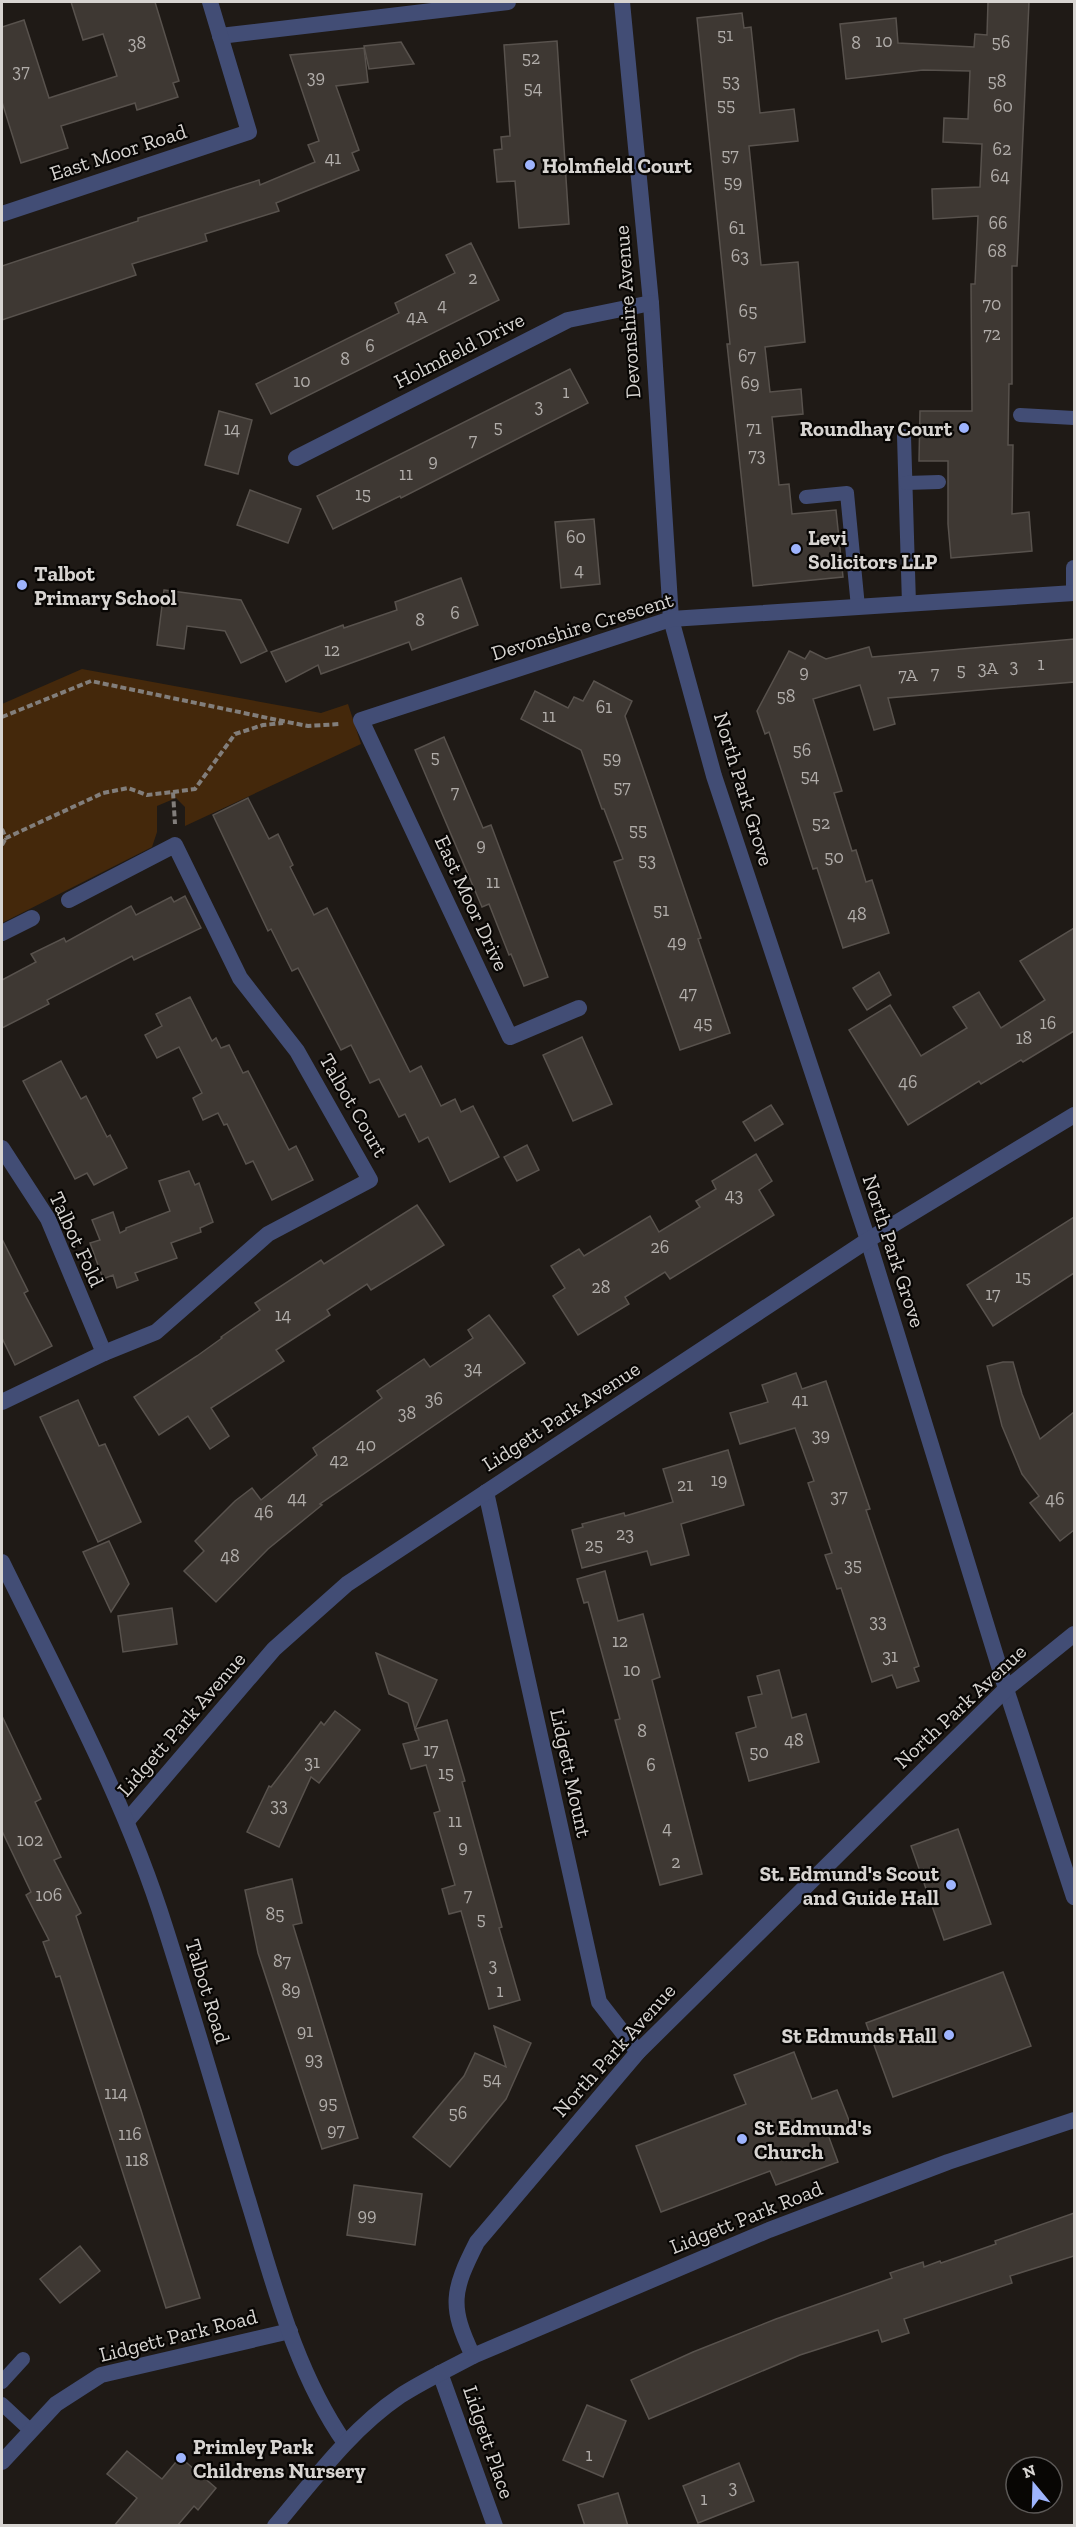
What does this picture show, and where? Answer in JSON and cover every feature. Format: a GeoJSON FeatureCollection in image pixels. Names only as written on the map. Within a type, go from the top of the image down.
{"type":"FeatureCollection","features":[{"type":"Feature","properties":{"kind":"street"},"geometry":{"type":"LineString","coordinates":[[210,2],[220,36],[508,2]]}},
{"type":"Feature","properties":{"kind":"street","name":"Devonshire Avenue"},"geometry":{"type":"LineString","coordinates":[[622,2],[651,303],[671,619]]}},
{"type":"Feature","properties":{"kind":"street","name":"East Moor Road"},"geometry":{"type":"LineString","coordinates":[[2,214],[249,132],[220,36]]}},
{"type":"Feature","properties":{"kind":"street","name":"Holmfield Drive"},"geometry":{"type":"LineString","coordinates":[[296,458],[568,320],[651,303]]}},
{"type":"Feature","properties":{"kind":"street"},"geometry":{"type":"LineString","coordinates":[[1074,568],[1074,593]]}},
{"type":"Feature","properties":{"kind":"street","name":"Devonshire Crescent"},"geometry":{"type":"LineString","coordinates":[[361,720],[671,619],[1074,593]]}},
{"type":"Feature","properties":{"kind":"street","name":"North Park Grove"},"geometry":{"type":"LineString","coordinates":[[671,619],[714,776],[868,1240],[1006,1689],[1074,1897]]}},
{"type":"Feature","properties":{"kind":"street","name":"East Moor Drive"},"geometry":{"type":"LineString","coordinates":[[361,720],[510,1037],[579,1008]]}},
{"type":"Feature","properties":{"kind":"street"},"geometry":{"type":"LineString","coordinates":[[69,900],[175,845]]}},
{"type":"Feature","properties":{"kind":"street","name":"Talbot Court"},"geometry":{"type":"LineString","coordinates":[[2,1402],[104,1353],[156,1332],[268,1234],[370,1180],[297,1051],[240,978],[175,845]]}},
{"type":"Feature","properties":{"kind":"street"},"geometry":{"type":"LineString","coordinates":[[2,933],[32,918]]}},
{"type":"Feature","properties":{"kind":"street","name":"Lidgett Park Avenue"},"geometry":{"type":"LineString","coordinates":[[127,1821],[274,1649],[347,1584],[868,1240],[1074,1115]]}},
{"type":"Feature","properties":{"kind":"street","name":"Talbot Fold"},"geometry":{"type":"LineString","coordinates":[[2,1149],[48,1219],[104,1353]]}},
{"type":"Feature","properties":{"kind":"street","name":"Lidgett Mount"},"geometry":{"type":"LineString","coordinates":[[486,1492],[599,2002],[638,2052]]}},
{"type":"Feature","properties":{"kind":"street","name":"Talbot Road"},"geometry":{"type":"LineString","coordinates":[[2,1562],[127,1821],[165,1924],[275,2290],[320,2403],[345,2443]]}},
{"type":"Feature","properties":{"kind":"street","name":"North Park Avenue"},"geometry":{"type":"LineString","coordinates":[[473,2356],[457,2317],[457,2293],[464,2268],[477,2242],[638,2052],[1006,1689],[1074,1634]]}},
{"type":"Feature","properties":{"kind":"street","name":"Lidgett Park Road"},"geometry":{"type":"LineString","coordinates":[[473,2356],[769,2230],[948,2163],[1074,2120]]}},
{"type":"Feature","properties":{"kind":"street","name":"Lidgett Park Road"},"geometry":{"type":"LineString","coordinates":[[2,2462],[56,2404],[101,2375],[290,2331]]}},
{"type":"Feature","properties":{"kind":"street"},"geometry":{"type":"LineString","coordinates":[[275,2526],[345,2443],[399,2397],[473,2356]]}},
{"type":"Feature","properties":{"kind":"street","name":"Lidgett Place"},"geometry":{"type":"LineString","coordinates":[[440,2373],[495,2526]]}},
{"type":"Feature","properties":{"kind":"lane"},"geometry":{"type":"LineString","coordinates":[[1020,415],[1074,418]]}},
{"type":"Feature","properties":{"kind":"lane"},"geometry":{"type":"LineString","coordinates":[[904,436],[909,604]]}},
{"type":"Feature","properties":{"kind":"lane"},"geometry":{"type":"LineString","coordinates":[[906,483],[939,482]]}},
{"type":"Feature","properties":{"kind":"lane"},"geometry":{"type":"LineString","coordinates":[[806,496],[847,493],[858,607]]}},
{"type":"Feature","properties":{"kind":"lane"},"geometry":{"type":"LineString","coordinates":[[2,2382],[24,2359]]}},
{"type":"Feature","properties":{"kind":"lane"},"geometry":{"type":"LineString","coordinates":[[2,2404],[31,2431]]}},
{"type":"Feature","properties":{"kind":"path"},"geometry":{"type":"LineString","coordinates":[[2,717],[92,681],[309,726],[331,726],[361,720]]}},
{"type":"Feature","properties":{"kind":"path"},"geometry":{"type":"LineString","coordinates":[[2,844],[6,838],[103,792],[128,788],[147,795],[195,789],[235,734],[287,722]]}},
{"type":"Feature","properties":{"kind":"path"},"geometry":{"type":"LineString","coordinates":[[173,792],[175,845]]}},
{"type":"Feature","properties":{"kind":"path"},"geometry":{"type":"LineString","coordinates":[[2,829],[6,838]]}},
{"type":"Feature","properties":{"kind":"shaded area"},"geometry":{"type":"Polygon","coordinates":[[[82,669],[321,713],[348,704],[361,744],[185,826],[185,807],[176,798],[157,806],[157,832],[152,847],[2,923],[2,704],[82,669]]]}},
{"type":"Feature","properties":{"kind":"building"},"geometry":{"type":"Polygon","coordinates":[[[71,2],[155,2],[179,81],[173,83],[178,97],[137,110],[135,103],[61,126],[68,148],[21,163],[2,102],[2,27],[24,20],[49,98],[117,76],[103,34],[83,40],[71,2]]]}},
{"type":"Feature","properties":{"kind":"building"},"geometry":{"type":"Polygon","coordinates":[[[988,2],[1029,2],[1017,266],[1012,266],[1012,384],[1009,384],[1008,445],[1013,445],[1012,514],[1029,512],[1032,551],[951,558],[948,524],[948,461],[919,461],[920,411],[972,411],[971,284],[975,284],[978,216],[933,219],[932,189],[980,187],[982,144],[943,142],[944,118],[968,119],[970,71],[923,70],[846,79],[840,24],[896,18],[898,43],[974,47],[975,34],[987,35],[988,2]]]}},
{"type":"Feature","properties":{"kind":"building"},"geometry":{"type":"Polygon","coordinates":[[[742,13],[744,28],[751,27],[760,113],[794,109],[798,141],[749,146],[761,265],[798,262],[805,342],[765,347],[770,392],[801,389],[803,414],[772,417],[779,485],[789,484],[792,514],[836,510],[843,577],[753,586],[727,344],[730,344],[697,18],[742,13]]]}},
{"type":"Feature","properties":{"kind":"building"},"geometry":{"type":"Polygon","coordinates":[[[557,41],[569,224],[519,228],[515,181],[497,182],[494,150],[502,149],[501,137],[510,136],[504,45],[557,41]]]}},
{"type":"Feature","properties":{"kind":"building"},"geometry":{"type":"Polygon","coordinates":[[[401,42],[414,64],[369,69],[364,46],[401,42]]]}},
{"type":"Feature","properties":{"kind":"building"},"geometry":{"type":"Polygon","coordinates":[[[364,48],[368,82],[336,86],[359,150],[352,153],[359,170],[276,203],[279,211],[205,234],[207,241],[132,264],[136,275],[2,320],[2,266],[138,221],[138,218],[259,180],[260,185],[315,162],[308,145],[319,141],[290,55],[364,48]]]}},
{"type":"Feature","properties":{"kind":"building"},"geometry":{"type":"Polygon","coordinates":[[[471,243],[499,300],[271,414],[256,384],[399,313],[395,303],[455,273],[446,255],[471,243]]]}},
{"type":"Feature","properties":{"kind":"building"},"geometry":{"type":"Polygon","coordinates":[[[570,369],[588,403],[401,498],[400,496],[333,529],[317,496],[570,369]]]}},
{"type":"Feature","properties":{"kind":"building"},"geometry":{"type":"Polygon","coordinates":[[[219,411],[252,420],[238,474],[205,465],[219,411]]]}},
{"type":"Feature","properties":{"kind":"building"},"geometry":{"type":"Polygon","coordinates":[[[250,490],[301,509],[288,543],[237,525],[250,490]]]}},
{"type":"Feature","properties":{"kind":"building"},"geometry":{"type":"Polygon","coordinates":[[[594,519],[600,584],[561,588],[555,522],[594,519]]]}},
{"type":"Feature","properties":{"kind":"building"},"geometry":{"type":"Polygon","coordinates":[[[461,578],[478,625],[412,650],[409,642],[321,674],[318,665],[286,682],[271,652],[343,625],[344,628],[397,610],[395,602],[461,578]]]}},
{"type":"Feature","properties":{"kind":"building"},"geometry":{"type":"Polygon","coordinates":[[[164,590],[241,600],[267,651],[241,663],[225,631],[187,626],[184,649],[157,645],[164,590]]]}},
{"type":"Feature","properties":{"kind":"building"},"geometry":{"type":"Polygon","coordinates":[[[1074,639],[1074,682],[888,698],[895,724],[874,730],[860,685],[813,699],[842,791],[834,793],[852,851],[856,850],[866,882],[872,880],[889,933],[843,948],[817,868],[813,869],[769,732],[765,734],[757,711],[789,651],[805,659],[810,651],[826,659],[869,647],[872,657],[1074,639]]]}},
{"type":"Feature","properties":{"kind":"building"},"geometry":{"type":"Polygon","coordinates":[[[594,681],[632,701],[625,716],[701,938],[698,939],[730,1033],[680,1050],[614,862],[623,859],[581,750],[521,719],[535,691],[568,708],[574,697],[583,701],[594,681]]]}},
{"type":"Feature","properties":{"kind":"building"},"geometry":{"type":"Polygon","coordinates":[[[444,737],[483,828],[491,825],[548,977],[524,986],[489,904],[482,907],[415,750],[444,737]]]}},
{"type":"Feature","properties":{"kind":"building"},"geometry":{"type":"Polygon","coordinates":[[[248,798],[269,839],[278,834],[293,865],[290,867],[314,915],[327,908],[410,1072],[421,1066],[441,1106],[455,1099],[461,1112],[473,1106],[499,1157],[450,1182],[428,1137],[419,1142],[405,1114],[399,1117],[379,1079],[370,1083],[351,1045],[341,1050],[298,968],[292,971],[271,929],[268,931],[213,815],[248,798]]]}},
{"type":"Feature","properties":{"kind":"building"},"geometry":{"type":"Polygon","coordinates":[[[185,896],[201,928],[134,960],[132,956],[47,1000],[49,1004],[2,1028],[2,980],[36,962],[31,954],[64,938],[66,942],[131,906],[136,915],[171,897],[174,902],[185,896]]]}},
{"type":"Feature","properties":{"kind":"building"},"geometry":{"type":"Polygon","coordinates":[[[1074,928],[1074,1031],[1023,1062],[1021,1060],[981,1084],[979,1081],[908,1125],[849,1030],[890,1005],[921,1056],[967,1028],[953,1007],[979,992],[1001,1028],[1045,1000],[1020,961],[1074,928]]]}},
{"type":"Feature","properties":{"kind":"building"},"geometry":{"type":"Polygon","coordinates":[[[879,972],[891,995],[867,1010],[853,988],[879,972]]]}},
{"type":"Feature","properties":{"kind":"building"},"geometry":{"type":"Polygon","coordinates":[[[190,997],[212,1041],[216,1038],[221,1048],[229,1045],[243,1073],[248,1071],[289,1150],[296,1146],[313,1180],[272,1200],[253,1161],[246,1164],[227,1124],[224,1125],[218,1113],[203,1120],[193,1098],[202,1093],[179,1047],[157,1058],[145,1035],[162,1026],[156,1014],[190,997]]]}},
{"type":"Feature","properties":{"kind":"building"},"geometry":{"type":"Polygon","coordinates":[[[582,1037],[612,1104],[573,1121],[543,1055],[582,1037]]]}},
{"type":"Feature","properties":{"kind":"building"},"geometry":{"type":"Polygon","coordinates":[[[61,1061],[81,1099],[86,1096],[107,1137],[110,1135],[127,1168],[94,1185],[87,1173],[75,1179],[23,1081],[61,1061]]]}},
{"type":"Feature","properties":{"kind":"building"},"geometry":{"type":"Polygon","coordinates":[[[771,1105],[783,1124],[755,1141],[743,1122],[771,1105]]]}},
{"type":"Feature","properties":{"kind":"building"},"geometry":{"type":"Polygon","coordinates":[[[527,1145],[539,1170],[517,1181],[504,1157],[527,1145]]]}},
{"type":"Feature","properties":{"kind":"building"},"geometry":{"type":"Polygon","coordinates":[[[756,1154],[772,1181],[759,1190],[774,1215],[670,1279],[665,1272],[625,1297],[629,1304],[578,1335],[553,1296],[565,1288],[551,1266],[579,1249],[584,1256],[650,1216],[659,1232],[700,1207],[696,1201],[716,1189],[712,1181],[756,1154]]]}},
{"type":"Feature","properties":{"kind":"building"},"geometry":{"type":"Polygon","coordinates":[[[189,1171],[195,1185],[199,1183],[213,1222],[200,1228],[201,1232],[171,1243],[177,1258],[135,1273],[138,1280],[117,1288],[113,1275],[103,1279],[90,1243],[100,1240],[92,1220],[113,1212],[120,1233],[126,1228],[170,1211],[159,1181],[189,1171]]]}},
{"type":"Feature","properties":{"kind":"building"},"geometry":{"type":"Polygon","coordinates":[[[417,1205],[444,1245],[371,1290],[367,1284],[327,1310],[330,1315],[276,1350],[284,1361],[211,1408],[229,1436],[210,1449],[188,1416],[159,1435],[134,1397],[197,1356],[260,1310],[255,1303],[321,1260],[324,1264],[417,1205]]]}},
{"type":"Feature","properties":{"kind":"building"},"geometry":{"type":"Polygon","coordinates":[[[1074,1217],[1074,1273],[993,1326],[967,1285],[1074,1217]]]}},
{"type":"Feature","properties":{"kind":"building"},"geometry":{"type":"Polygon","coordinates":[[[2,1239],[28,1291],[24,1293],[52,1346],[15,1365],[2,1338],[2,1239]]]}},
{"type":"Feature","properties":{"kind":"building"},"geometry":{"type":"Polygon","coordinates":[[[489,1315],[525,1363],[320,1504],[322,1505],[268,1549],[216,1602],[184,1571],[204,1551],[195,1541],[235,1501],[252,1488],[261,1500],[317,1455],[313,1448],[382,1398],[377,1391],[424,1359],[430,1367],[473,1338],[468,1330],[489,1315]]]}},
{"type":"Feature","properties":{"kind":"building"},"geometry":{"type":"Polygon","coordinates":[[[1013,1362],[1022,1394],[1040,1439],[1074,1412],[1074,1530],[1060,1541],[1030,1503],[1039,1496],[1022,1474],[1002,1426],[987,1366],[1013,1362]]]}},
{"type":"Feature","properties":{"kind":"building"},"geometry":{"type":"Polygon","coordinates":[[[796,1373],[802,1389],[826,1381],[870,1509],[866,1510],[919,1666],[914,1668],[919,1681],[897,1688],[892,1675],[872,1682],[841,1588],[837,1589],[825,1555],[832,1553],[808,1483],[814,1481],[795,1428],[740,1444],[730,1413],[768,1402],[762,1385],[796,1373]]]}},
{"type":"Feature","properties":{"kind":"building"},"geometry":{"type":"Polygon","coordinates":[[[78,1400],[99,1446],[105,1444],[141,1522],[98,1542],[40,1417],[78,1400]]]}},
{"type":"Feature","properties":{"kind":"building"},"geometry":{"type":"Polygon","coordinates":[[[728,1450],[744,1505],[681,1524],[689,1555],[651,1565],[647,1551],[582,1568],[572,1530],[583,1527],[582,1524],[624,1513],[625,1516],[673,1502],[663,1469],[728,1450]]]}},
{"type":"Feature","properties":{"kind":"building"},"geometry":{"type":"Polygon","coordinates":[[[109,1541],[129,1584],[111,1612],[83,1552],[109,1541]]]}},
{"type":"Feature","properties":{"kind":"building"},"geometry":{"type":"Polygon","coordinates":[[[605,1571],[618,1621],[643,1614],[660,1677],[652,1680],[702,1874],[660,1885],[615,1720],[620,1719],[588,1602],[584,1603],[577,1579],[605,1571]]]}},
{"type":"Feature","properties":{"kind":"building"},"geometry":{"type":"Polygon","coordinates":[[[172,1608],[177,1644],[123,1652],[118,1616],[172,1608]]]}},
{"type":"Feature","properties":{"kind":"building"},"geometry":{"type":"Polygon","coordinates":[[[376,1653],[437,1680],[415,1729],[408,1703],[389,1694],[376,1653]]]}},
{"type":"Feature","properties":{"kind":"building"},"geometry":{"type":"Polygon","coordinates":[[[779,1670],[792,1718],[806,1714],[819,1762],[749,1781],[736,1733],[756,1727],[748,1697],[762,1694],[757,1676],[779,1670]]]}},
{"type":"Feature","properties":{"kind":"building"},"geometry":{"type":"Polygon","coordinates":[[[335,1711],[360,1730],[319,1783],[311,1777],[279,1847],[247,1832],[269,1786],[271,1787],[321,1722],[324,1725],[335,1711]]]}},
{"type":"Feature","properties":{"kind":"building"},"geometry":{"type":"Polygon","coordinates":[[[2,1716],[41,1799],[35,1802],[61,1857],[54,1860],[81,1913],[76,1916],[140,2107],[200,2298],[166,2308],[60,1976],[56,1977],[43,1942],[49,1940],[26,1895],[31,1892],[2,1831],[2,1716]]]}},
{"type":"Feature","properties":{"kind":"building"},"geometry":{"type":"Polygon","coordinates":[[[447,1720],[502,1927],[499,1928],[520,2000],[489,2009],[461,1911],[449,1914],[442,1889],[455,1885],[434,1813],[440,1811],[426,1765],[411,1769],[403,1744],[419,1740],[415,1729],[447,1720]]]}},
{"type":"Feature","properties":{"kind":"building","name":"St. Edmund's Scout and Guide Hall"},"geometry":{"type":"Polygon","coordinates":[[[958,1829],[991,1924],[944,1940],[911,1846],[958,1829]]]}},
{"type":"Feature","properties":{"kind":"building"},"geometry":{"type":"Polygon","coordinates":[[[292,1879],[302,1923],[293,1925],[358,2138],[322,2149],[258,1953],[245,1890],[292,1879]]]}},
{"type":"Feature","properties":{"kind":"building","name":"St Edmunds Hall"},"geometry":{"type":"Polygon","coordinates":[[[1003,1972],[1031,2046],[893,2097],[866,2023],[1003,1972]]]}},
{"type":"Feature","properties":{"kind":"building"},"geometry":{"type":"Polygon","coordinates":[[[494,2026],[531,2043],[506,2099],[450,2167],[413,2137],[464,2076],[475,2053],[506,2067],[494,2026]]]}},
{"type":"Feature","properties":{"kind":"building","name":"St Edmund's Church"},"geometry":{"type":"Polygon","coordinates":[[[794,2052],[812,2099],[837,2090],[850,2123],[827,2132],[838,2162],[776,2185],[770,2171],[661,2212],[636,2146],[746,2104],[734,2075],[794,2052]]]}},
{"type":"Feature","properties":{"kind":"building"},"geometry":{"type":"Polygon","coordinates":[[[354,2185],[422,2194],[415,2245],[347,2235],[354,2185]]]}},
{"type":"Feature","properties":{"kind":"building"},"geometry":{"type":"Polygon","coordinates":[[[1074,2213],[1074,2256],[1010,2276],[1012,2283],[904,2319],[909,2333],[882,2342],[878,2330],[800,2355],[649,2419],[631,2380],[776,2319],[892,2278],[890,2273],[923,2262],[924,2267],[940,2261],[941,2263],[1074,2213]]]}},
{"type":"Feature","properties":{"kind":"building"},"geometry":{"type":"Polygon","coordinates":[[[80,2246],[100,2271],[60,2303],[40,2279],[80,2246]]]}},
{"type":"Feature","properties":{"kind":"building"},"geometry":{"type":"Polygon","coordinates":[[[587,2405],[626,2421],[603,2477],[563,2460],[587,2405]]]}},
{"type":"Feature","properties":{"kind":"building"},"geometry":{"type":"Polygon","coordinates":[[[127,2451],[162,2479],[180,2457],[216,2488],[198,2510],[194,2506],[177,2526],[114,2526],[137,2498],[107,2474],[127,2451]]]}},
{"type":"Feature","properties":{"kind":"building"},"geometry":{"type":"Polygon","coordinates":[[[739,2463],[754,2501],[698,2523],[683,2486],[739,2463]]]}},
{"type":"Feature","properties":{"kind":"building"},"geometry":{"type":"Polygon","coordinates":[[[618,2493],[628,2526],[585,2526],[578,2505],[618,2493]]]}},
{"type":"Feature","properties":{"kind":"place","name":"Holmfield Court"},"geometry":{"type":"Point","coordinates":[530,165]}},
{"type":"Feature","properties":{"kind":"place","name":"Roundhay Court"},"geometry":{"type":"Point","coordinates":[964,428]}},
{"type":"Feature","properties":{"kind":"place","name":"Levi Solicitors LLP"},"geometry":{"type":"Point","coordinates":[796,549]}},
{"type":"Feature","properties":{"kind":"place","name":"Talbot Primary School"},"geometry":{"type":"Point","coordinates":[22,585]}},
{"type":"Feature","properties":{"kind":"place","name":"St. Edmund's Scout and Guide Hall"},"geometry":{"type":"Point","coordinates":[951,1885]}},
{"type":"Feature","properties":{"kind":"place","name":"St Edmunds Hall"},"geometry":{"type":"Point","coordinates":[949,2035]}},
{"type":"Feature","properties":{"kind":"place","name":"St Edmund's Church"},"geometry":{"type":"Point","coordinates":[742,2139]}},
{"type":"Feature","properties":{"kind":"place","name":"Primley Park Childrens Nursery"},"geometry":{"type":"Point","coordinates":[181,2458]}}]}
